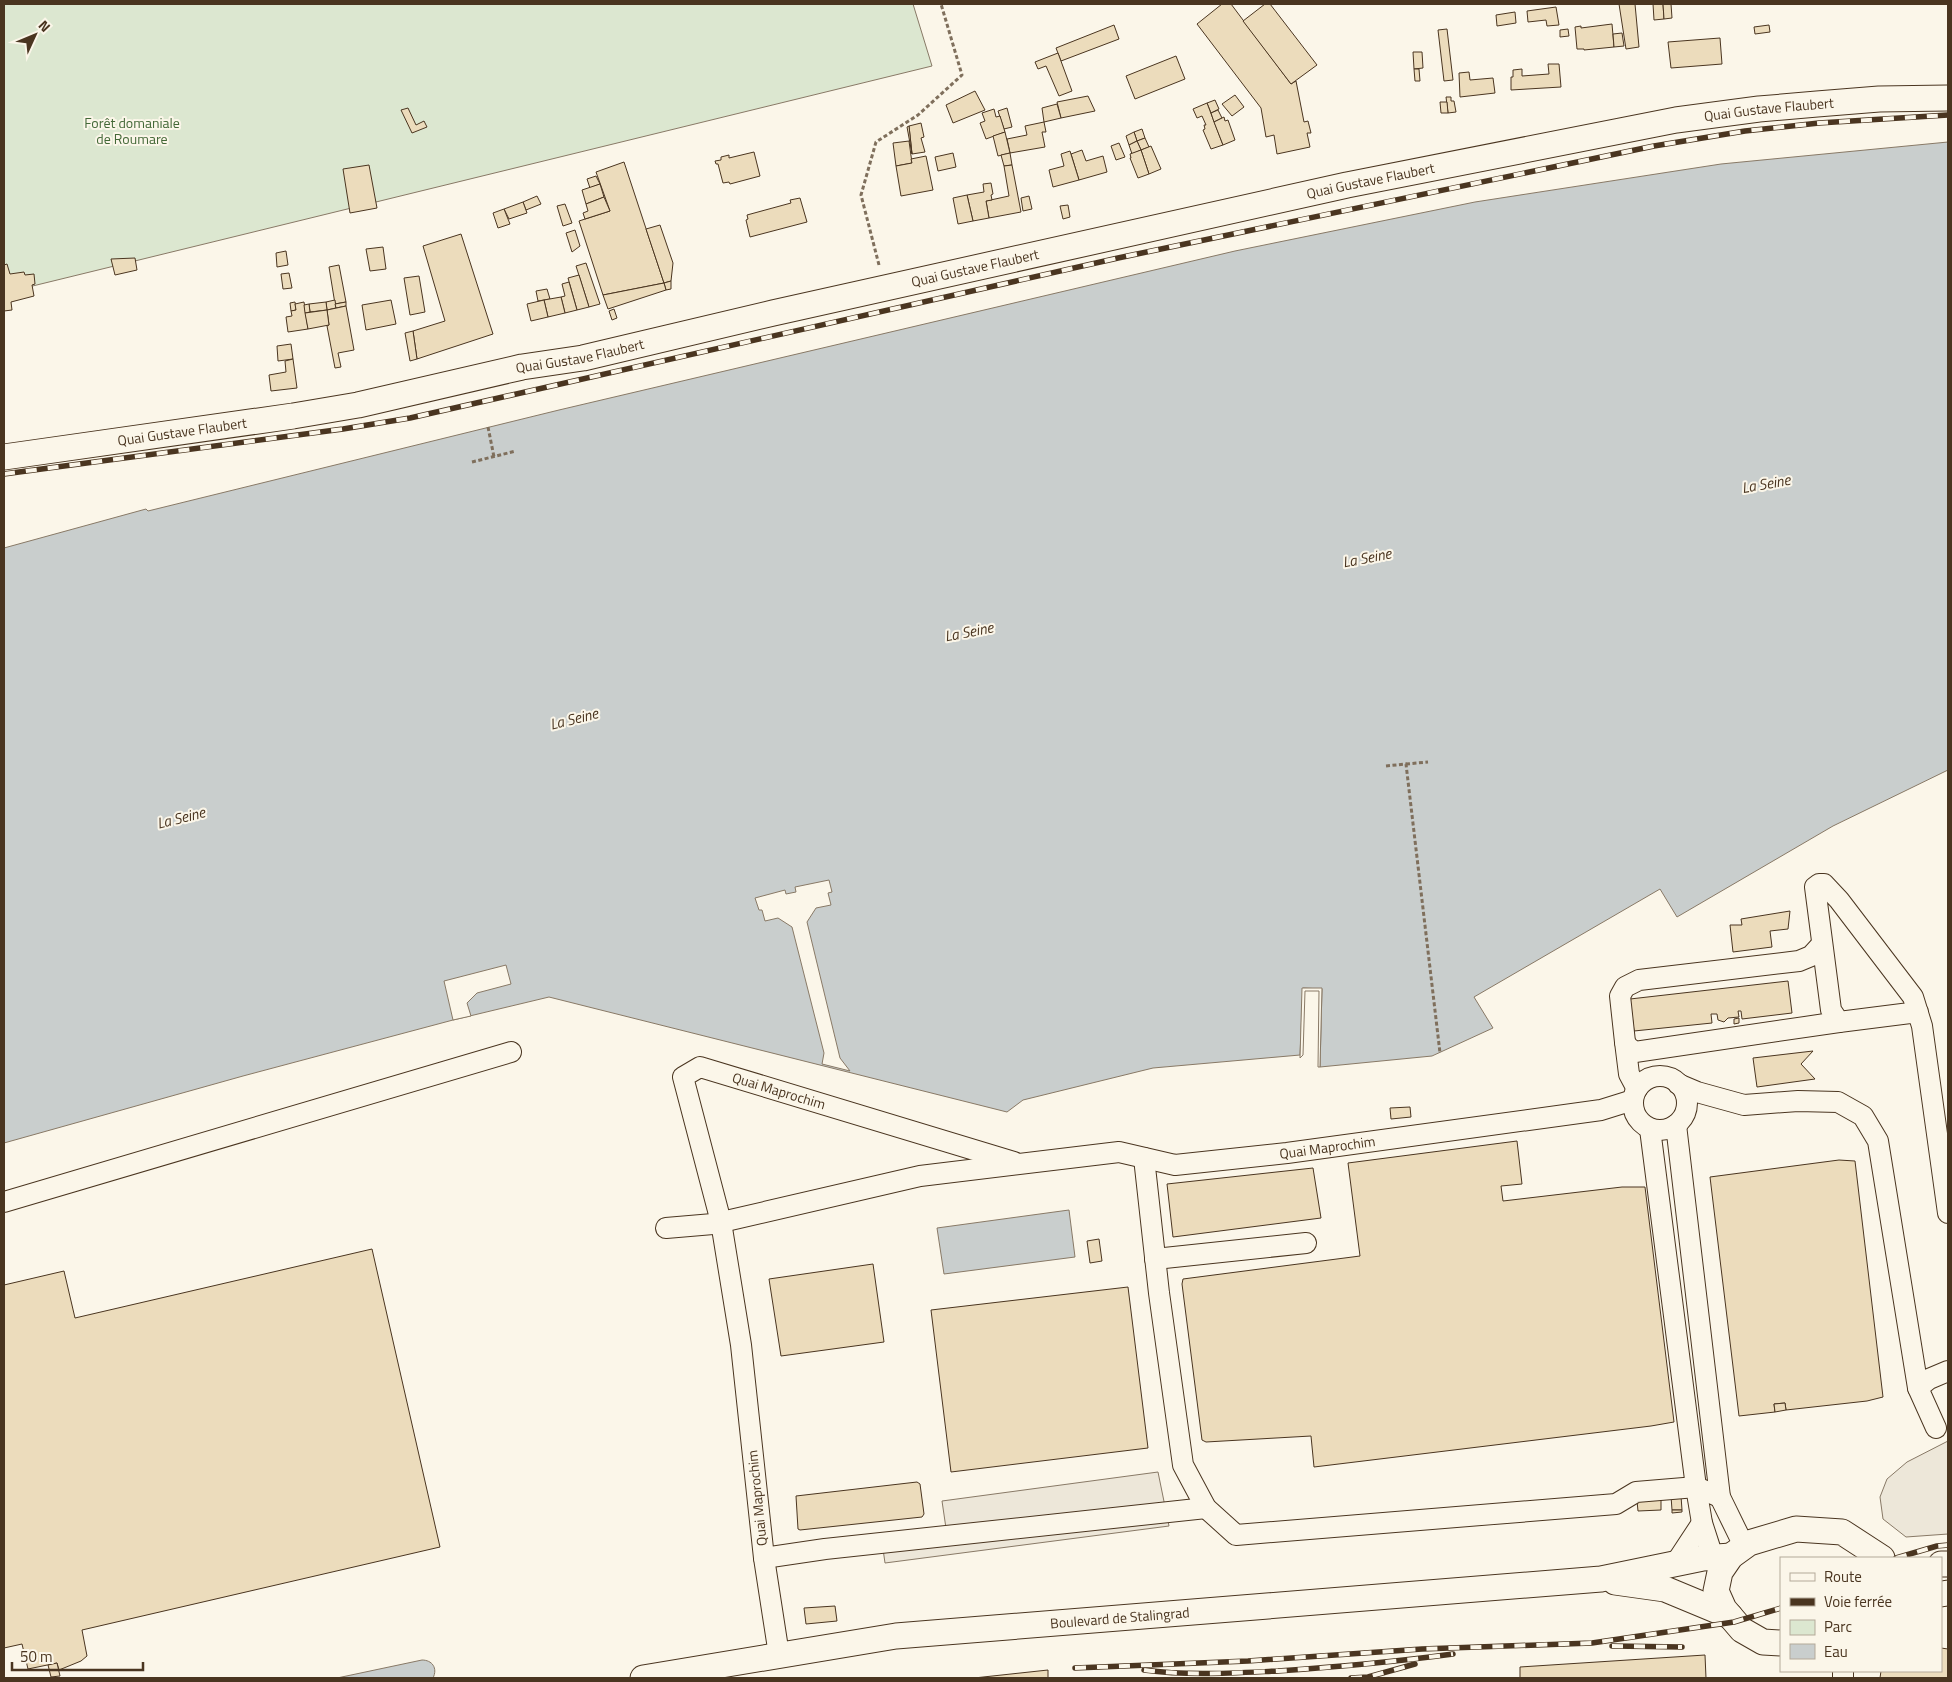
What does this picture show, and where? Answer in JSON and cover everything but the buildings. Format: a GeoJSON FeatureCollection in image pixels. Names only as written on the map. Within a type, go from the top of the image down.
{"type":"FeatureCollection","features":[{"type":"Feature","properties":{"kind":"main road","name":"Quai Gustave Flaubert"},"geometry":{"type":"LineString","coordinates":[[4,457],[293,416],[358,404],[513,369],[583,358],[773,312],[1347,186],[1676,120],[1759,109],[1817,104],[1879,99],[1948,98]]}},
{"type":"Feature","properties":{"kind":"main road","name":"Boulevard de Stalingrad"},"geometry":{"type":"LineString","coordinates":[[643,1678],[896,1636],[1600,1579],[1729,1553],[1749,1543],[1796,1529],[1842,1532],[1875,1556]]}},
{"type":"Feature","properties":{"kind":"main road"},"geometry":{"type":"LineString","coordinates":[[1729,1553],[1720,1572],[1716,1590],[1724,1609],[1742,1630],[1764,1642],[1780,1643]]}},
{"type":"Feature","properties":{"kind":"main road","name":"Boulevard de Stalingrad"},"geometry":{"type":"LineString","coordinates":[[1600,1579],[1664,1589],[1730,1616]]}},
{"type":"Feature","properties":{"kind":"street"},"geometry":{"type":"LineString","coordinates":[[1840,1022],[1831,1010],[1815,887],[1819,884],[1824,884],[1839,900],[1913,997],[1923,1035],[1948,1213]]}},
{"type":"Feature","properties":{"kind":"street"},"geometry":{"type":"LineString","coordinates":[[1678,1084],[1686,1094],[1687,1103],[1682,1119],[1668,1129],[1650,1129],[1642,1124],[1636,1117],[1633,1109],[1635,1094],[1628,1074],[1620,996],[1625,987],[1639,980],[1799,961],[1811,956],[1822,944]]}},
{"type":"Feature","properties":{"kind":"street"},"geometry":{"type":"LineString","coordinates":[[1625,1042],[1635,1052],[1918,1012]]}},
{"type":"Feature","properties":{"kind":"street"},"geometry":{"type":"LineString","coordinates":[[4,1202],[511,1052]]}},
{"type":"Feature","properties":{"kind":"street","name":"Quai Maprochim"},"geometry":{"type":"LineString","coordinates":[[779,1655],[764,1558],[741,1345],[721,1222],[682,1077],[700,1067],[1021,1164]]}},
{"type":"Feature","properties":{"kind":"street"},"geometry":{"type":"LineString","coordinates":[[1635,1094],[1649,1078],[1658,1076],[1667,1077],[1697,1092],[1744,1105],[1798,1101],[1838,1102],[1863,1116],[1878,1140],[1918,1388],[1936,1428]]}},
{"type":"Feature","properties":{"kind":"street","name":"Quai Maprochim"},"geometry":{"type":"LineString","coordinates":[[666,1228],[721,1222],[920,1176],[1119,1152],[1175,1165],[1287,1153],[1601,1110],[1635,1094]]}},
{"type":"Feature","properties":{"kind":"street"},"geometry":{"type":"LineString","coordinates":[[1676,1125],[1720,1497],[1729,1553]]}},
{"type":"Feature","properties":{"kind":"street"},"geometry":{"type":"LineString","coordinates":[[1650,1129],[1702,1523],[1729,1553]]}},
{"type":"Feature","properties":{"kind":"street"},"geometry":{"type":"LineString","coordinates":[[1144,1158],[1155,1259],[1183,1465],[1206,1508],[1236,1535],[1616,1504],[1636,1492],[1696,1486],[1720,1497]]}},
{"type":"Feature","properties":{"kind":"street"},"geometry":{"type":"LineString","coordinates":[[1155,1259],[1306,1244]]}},
{"type":"Feature","properties":{"kind":"street"},"geometry":{"type":"LineString","coordinates":[[1918,1388],[1929,1380],[1948,1371]]}},
{"type":"Feature","properties":{"kind":"street"},"geometry":{"type":"LineString","coordinates":[[764,1558],[824,1549],[1206,1508]]}},
{"type":"Feature","properties":{"kind":"street"},"geometry":{"type":"LineString","coordinates":[[1675,1564],[1702,1523]]}},
{"type":"Feature","properties":{"kind":"path"},"geometry":{"type":"LineString","coordinates":[[879,265],[861,195],[876,142],[918,115],[962,76],[941,4]]}},
{"type":"Feature","properties":{"kind":"path"},"geometry":{"type":"LineString","coordinates":[[488,427],[494,456]]}},
{"type":"Feature","properties":{"kind":"path"},"geometry":{"type":"LineString","coordinates":[[472,462],[516,451]]}},
{"type":"Feature","properties":{"kind":"path"},"geometry":{"type":"LineString","coordinates":[[1386,766],[1428,762]]}},
{"type":"Feature","properties":{"kind":"path"},"geometry":{"type":"LineString","coordinates":[[1406,764],[1440,1053]]}},
{"type":"Feature","properties":{"kind":"green space","name":"Forêt domaniale de Roumare"},"geometry":{"type":"Polygon","coordinates":[[[4,4],[913,4],[932,66],[4,293],[4,4]]]}},
{"type":"Feature","properties":{"kind":"shaded area"},"geometry":{"type":"Polygon","coordinates":[[[1948,1441],[1948,1534],[1906,1537],[1883,1519],[1880,1497],[1887,1479],[1907,1462],[1948,1441]]]}},
{"type":"Feature","properties":{"kind":"shaded area"},"geometry":{"type":"Polygon","coordinates":[[[1158,1472],[1169,1526],[885,1563],[882,1542],[947,1535],[942,1501],[1158,1472]]]}},
{"type":"Feature","properties":{"kind":"water","name":"La Seine"},"geometry":{"type":"Polygon","coordinates":[[[1948,142],[1948,770],[1833,826],[1677,917],[1660,889],[1474,997],[1493,1028],[1432,1056],[1320,1067],[1322,989],[1303,988],[1300,1055],[1153,1068],[1023,1100],[1007,1112],[549,997],[453,1020],[243,1076],[4,1143],[4,548],[146,509],[148,511],[559,410],[1235,251],[1475,202],[1721,164],[1948,142]]]}},
{"type":"Feature","properties":{"kind":"water"},"geometry":{"type":"Polygon","coordinates":[[[1069,1210],[1075,1257],[944,1274],[937,1228],[1069,1210]]]}},
{"type":"Feature","properties":{"kind":"water"},"geometry":{"type":"Polygon","coordinates":[[[422,1660],[429,1661],[433,1665],[435,1671],[433,1678],[337,1678],[422,1660]]]}},
{"type":"Feature","properties":{"kind":"pier"},"geometry":{"type":"Polygon","coordinates":[[[829,880],[832,892],[828,893],[831,905],[816,908],[807,922],[840,1058],[850,1071],[822,1064],[824,1053],[792,927],[778,918],[765,921],[762,910],[759,910],[755,898],[785,890],[786,894],[796,892],[795,887],[829,880]]]}},
{"type":"Feature","properties":{"kind":"pier"},"geometry":{"type":"Polygon","coordinates":[[[506,965],[511,984],[477,993],[467,1003],[471,1016],[453,1020],[444,981],[506,965]]]}},
{"type":"Feature","properties":{"kind":"pier"},"geometry":{"type":"Polygon","coordinates":[[[1302,988],[1322,988],[1320,1067],[1318,1067],[1319,991],[1305,991],[1303,1055],[1300,1058],[1302,988]]]}},
{"type":"Feature","properties":{"kind":"railway"},"geometry":{"type":"LineString","coordinates":[[4,474],[343,429],[410,418],[1118,258],[1654,146],[1745,131],[1819,123],[1948,115]]}},
{"type":"Feature","properties":{"kind":"railway"},"geometry":{"type":"LineString","coordinates":[[1899,1557],[1937,1546],[1948,1545]]}},
{"type":"Feature","properties":{"kind":"railway"},"geometry":{"type":"LineString","coordinates":[[1075,1668],[1248,1661],[1422,1649],[1592,1643],[1734,1622],[1780,1608]]}},
{"type":"Feature","properties":{"kind":"railway"},"geometry":{"type":"LineString","coordinates":[[1612,1646],[1682,1647]]}},
{"type":"Feature","properties":{"kind":"railway"},"geometry":{"type":"LineString","coordinates":[[1144,1670],[1194,1673],[1278,1671],[1453,1654]]}},
{"type":"Feature","properties":{"kind":"railway"},"geometry":{"type":"LineString","coordinates":[[1351,1678],[1368,1677],[1415,1664]]}}]}
